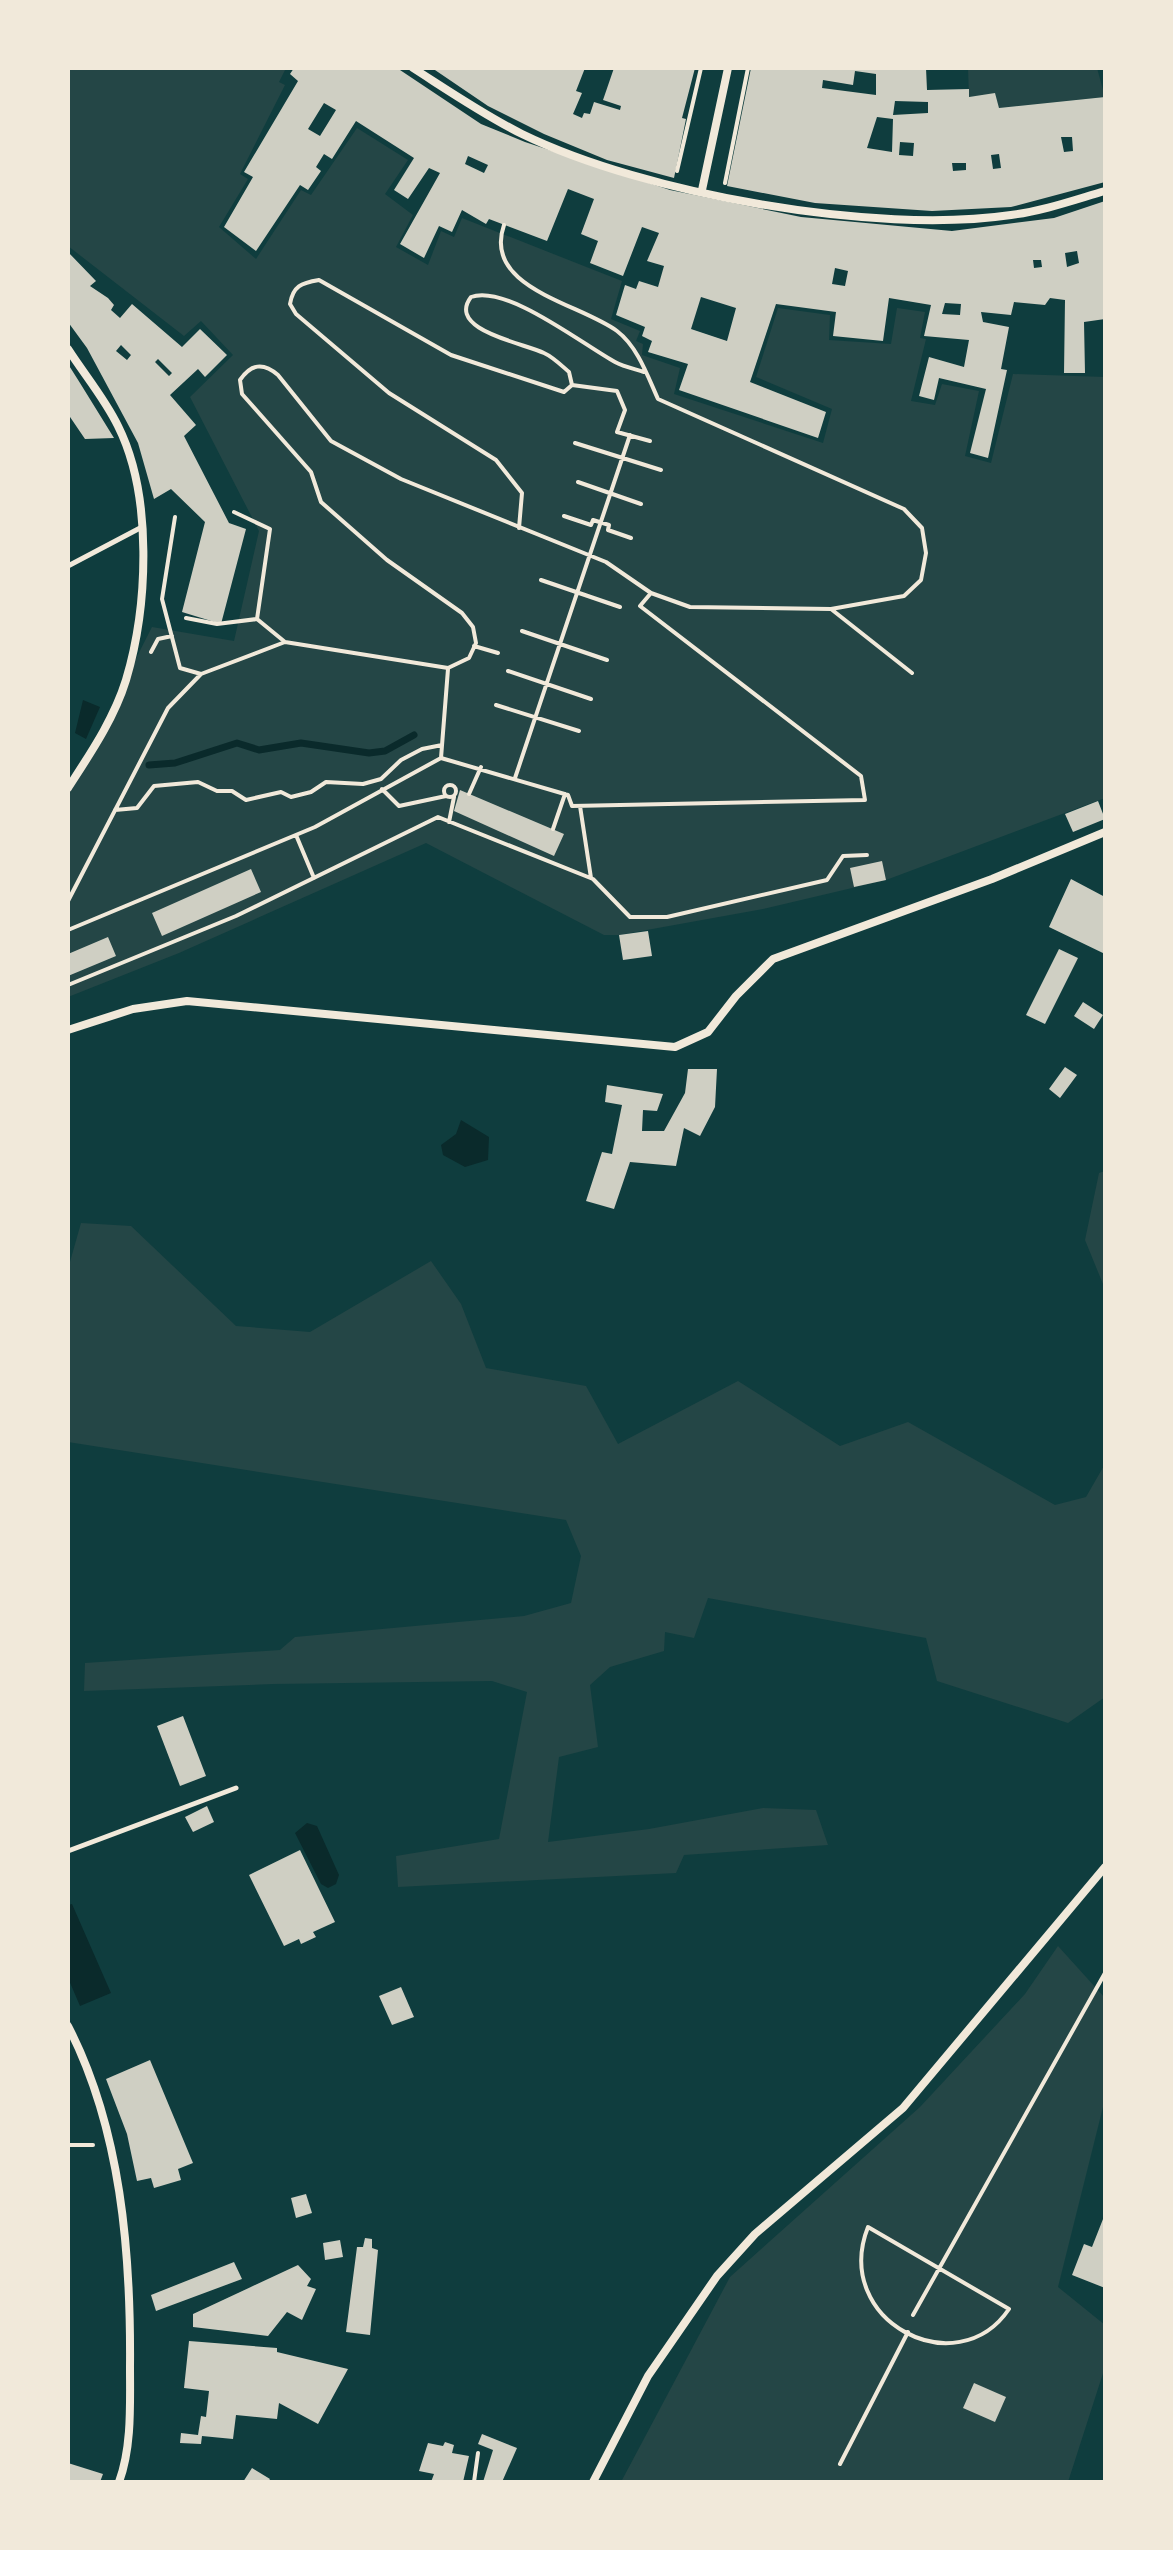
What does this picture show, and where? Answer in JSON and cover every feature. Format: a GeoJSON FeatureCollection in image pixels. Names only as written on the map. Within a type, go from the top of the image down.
{"type":"FeatureCollection","features":[{"type":"Feature","properties":{"kind":"street"},"geometry":{"type":"LineString","coordinates":[[413,68],[483,114],[581,158],[702,190],[829,213],[948,220],[1029,212],[1105,191]]}},
{"type":"Feature","properties":{"kind":"street"},"geometry":{"type":"LineString","coordinates":[[702,190],[728,68]]}},
{"type":"Feature","properties":{"kind":"street"},"geometry":{"type":"LineString","coordinates":[[68,349],[118,426],[140,493],[143,526],[140,588],[126,680],[105,730],[68,788]]}},
{"type":"Feature","properties":{"kind":"street"},"geometry":{"type":"LineString","coordinates":[[68,1030],[133,1009],[187,1001],[675,1047],[708,1032],[736,996],[773,959],[992,879],[1105,832]]}},
{"type":"Feature","properties":{"kind":"street"},"geometry":{"type":"LineString","coordinates":[[593,2482],[648,2376],[717,2276],[755,2234],[903,2108],[1105,1867]]}},
{"type":"Feature","properties":{"kind":"street"},"geometry":{"type":"LineString","coordinates":[[68,2026],[83,2056],[109,2140],[128,2264],[130,2410],[119,2482]]}},
{"type":"Feature","properties":{"kind":"lane"},"geometry":{"type":"LineString","coordinates":[[68,566],[143,526]]}},
{"type":"Feature","properties":{"kind":"lane"},"geometry":{"type":"LineString","coordinates":[[68,1851],[236,1788]]}},
{"type":"Feature","properties":{"kind":"path"},"geometry":{"type":"LineString","coordinates":[[675,182],[701,68]]}},
{"type":"Feature","properties":{"kind":"path"},"geometry":{"type":"LineString","coordinates":[[724,189],[748,68]]}},
{"type":"Feature","properties":{"kind":"path"},"geometry":{"type":"LineString","coordinates":[[68,901],[168,708],[201,674],[285,642],[448,668],[469,658],[474,646],[473,627],[462,613],[387,560],[321,502],[311,472],[242,394],[240,380],[247,369],[258,365],[269,367],[331,441],[401,479],[606,562],[651,593],[690,607],[831,609],[904,596],[921,580],[926,553],[922,528],[904,509],[658,399],[645,372],[618,332],[513,276],[500,255],[504,225]]}},
{"type":"Feature","properties":{"kind":"path"},"geometry":{"type":"LineString","coordinates":[[519,528],[522,493],[496,460],[389,393],[296,314],[290,304],[292,292],[298,285],[319,280],[451,355],[564,392],[572,385],[617,391],[625,410],[617,432],[650,441]]}},
{"type":"Feature","properties":{"kind":"path"},"geometry":{"type":"LineString","coordinates":[[572,385],[569,372],[546,354],[473,326],[465,313],[471,297],[491,293],[553,323],[618,364],[645,372]]}},
{"type":"Feature","properties":{"kind":"path"},"geometry":{"type":"LineString","coordinates":[[515,778],[630,435]]}},
{"type":"Feature","properties":{"kind":"path"},"geometry":{"type":"LineString","coordinates":[[575,443],[661,470]]}},
{"type":"Feature","properties":{"kind":"path"},"geometry":{"type":"LineString","coordinates":[[578,482],[641,504]]}},
{"type":"Feature","properties":{"kind":"path"},"geometry":{"type":"LineString","coordinates":[[234,512],[270,529],[257,619]]}},
{"type":"Feature","properties":{"kind":"path"},"geometry":{"type":"LineString","coordinates":[[564,516],[591,525],[593,520],[601,522],[609,525],[608,530],[631,538]]}},
{"type":"Feature","properties":{"kind":"path"},"geometry":{"type":"LineString","coordinates":[[175,517],[162,599],[180,668],[201,674]]}},
{"type":"Feature","properties":{"kind":"path"},"geometry":{"type":"LineString","coordinates":[[541,580],[620,607]]}},
{"type":"Feature","properties":{"kind":"path"},"geometry":{"type":"LineString","coordinates":[[68,930],[296,835],[441,758],[481,767],[565,794],[572,806],[865,800],[861,776],[640,606],[651,593]]}},
{"type":"Feature","properties":{"kind":"path"},"geometry":{"type":"LineString","coordinates":[[831,609],[912,673]]}},
{"type":"Feature","properties":{"kind":"path"},"geometry":{"type":"LineString","coordinates":[[186,618],[217,624],[257,619],[285,642]]}},
{"type":"Feature","properties":{"kind":"path"},"geometry":{"type":"LineString","coordinates":[[522,631],[607,660]]}},
{"type":"Feature","properties":{"kind":"path"},"geometry":{"type":"LineString","coordinates":[[474,646],[498,653]]}},
{"type":"Feature","properties":{"kind":"path"},"geometry":{"type":"LineString","coordinates":[[441,758],[448,668]]}},
{"type":"Feature","properties":{"kind":"path"},"geometry":{"type":"LineString","coordinates":[[508,671],[591,699]]}},
{"type":"Feature","properties":{"kind":"path"},"geometry":{"type":"LineString","coordinates":[[496,705],[579,731]]}},
{"type":"Feature","properties":{"kind":"path"},"geometry":{"type":"LineString","coordinates":[[115,810],[137,808],[154,786],[174,782],[198,782],[217,791],[232,791],[246,800],[281,792],[291,797],[311,792],[326,782],[363,784],[381,779],[401,760],[422,749],[442,745]]}},
{"type":"Feature","properties":{"kind":"path"},"geometry":{"type":"LineString","coordinates":[[469,794],[481,767]]}},
{"type":"Feature","properties":{"kind":"path"},"geometry":{"type":"LineString","coordinates":[[446,796],[444,791],[449,785],[455,787],[449,822]]}},
{"type":"Feature","properties":{"kind":"path"},"geometry":{"type":"LineString","coordinates":[[382,789],[399,806],[456,795]]}},
{"type":"Feature","properties":{"kind":"path"},"geometry":{"type":"LineString","coordinates":[[553,829],[565,794]]}},
{"type":"Feature","properties":{"kind":"path"},"geometry":{"type":"LineString","coordinates":[[580,806],[591,878]]}},
{"type":"Feature","properties":{"kind":"path"},"geometry":{"type":"LineString","coordinates":[[68,985],[236,916],[438,817],[591,878],[630,917],[667,917],[827,880],[843,856],[867,855]]}},
{"type":"Feature","properties":{"kind":"path"},"geometry":{"type":"LineString","coordinates":[[296,835],[314,878]]}},
{"type":"Feature","properties":{"kind":"path"},"geometry":{"type":"LineString","coordinates":[[913,2315],[1105,1973]]}},
{"type":"Feature","properties":{"kind":"path"},"geometry":{"type":"LineString","coordinates":[[68,2145],[92,2146],[109,2140]]}},
{"type":"Feature","properties":{"kind":"path"},"geometry":{"type":"LineString","coordinates":[[868,2227],[1009,2309],[989,2333],[962,2342],[930,2341],[908,2332],[877,2311],[863,2285],[860,2271],[868,2227]]}},
{"type":"Feature","properties":{"kind":"path"},"geometry":{"type":"LineString","coordinates":[[840,2464],[908,2332]]}},
{"type":"Feature","properties":{"kind":"path"},"geometry":{"type":"LineString","coordinates":[[474,2482],[478,2453]]}},
{"type":"Feature","properties":{"kind":"shaded area"},"geometry":{"type":"Polygon","coordinates":[[[68,68],[286,68],[279,82],[285,85],[240,174],[248,179],[219,227],[256,259],[301,190],[311,195],[357,128],[408,160],[385,194],[413,215],[396,247],[428,265],[441,231],[454,237],[462,218],[622,281],[611,319],[640,331],[636,341],[643,344],[642,355],[680,368],[674,394],[823,443],[832,409],[756,377],[778,308],[830,315],[829,340],[891,344],[897,308],[925,312],[920,338],[926,339],[911,401],[935,405],[942,384],[979,391],[965,456],[991,463],[1013,374],[1105,377],[1105,798],[886,880],[763,909],[619,935],[604,935],[426,843],[179,953],[68,997],[68,792],[152,627],[234,641],[259,531],[190,397],[233,355],[201,321],[184,336],[68,246],[68,68]]]}},
{"type":"Feature","properties":{"kind":"shaded area"},"geometry":{"type":"Polygon","coordinates":[[[968,68],[1097,68],[1105,97],[999,108],[995,94],[969,97],[968,68]]]}},
{"type":"Feature","properties":{"kind":"shaded area"},"geometry":{"type":"Polygon","coordinates":[[[83,700],[100,707],[86,739],[75,733],[83,700]]]}},
{"type":"Feature","properties":{"kind":"shaded area"},"geometry":{"type":"Polygon","coordinates":[[[461,1120],[489,1137],[488,1160],[465,1167],[443,1155],[441,1145],[456,1134],[461,1120]]]}},
{"type":"Feature","properties":{"kind":"shaded area"},"geometry":{"type":"Polygon","coordinates":[[[1105,1171],[1105,1289],[1085,1240],[1099,1173],[1105,1171]]]}},
{"type":"Feature","properties":{"kind":"shaded area"},"geometry":{"type":"Polygon","coordinates":[[[81,1223],[131,1226],[236,1326],[310,1332],[431,1261],[461,1304],[486,1368],[586,1386],[618,1444],[738,1381],[840,1446],[908,1422],[1055,1505],[1086,1497],[1105,1464],[1105,1697],[1068,1723],[937,1681],[926,1638],[708,1598],[694,1638],[665,1632],[664,1651],[610,1667],[590,1685],[598,1747],[559,1757],[548,1842],[649,1829],[763,1808],[816,1810],[828,1845],[684,1855],[676,1873],[398,1887],[396,1856],[499,1839],[527,1692],[492,1681],[84,1691],[85,1663],[280,1650],[295,1637],[524,1616],[571,1603],[581,1556],[566,1520],[68,1442],[68,1269],[81,1223]]]}},
{"type":"Feature","properties":{"kind":"shaded area"},"geometry":{"type":"Polygon","coordinates":[[[307,1823],[317,1826],[339,1875],[336,1884],[328,1888],[321,1884],[295,1833],[307,1823]]]}},
{"type":"Feature","properties":{"kind":"shaded area"},"geometry":{"type":"Polygon","coordinates":[[[72,1904],[111,1993],[80,2006],[68,1978],[68,1905],[72,1904]]]}},
{"type":"Feature","properties":{"kind":"shaded area"},"geometry":{"type":"Polygon","coordinates":[[[1058,1946],[1105,1998],[1105,2099],[1058,2287],[1105,2325],[1105,2367],[1068,2482],[621,2482],[730,2277],[920,2107],[1025,1994],[1058,1946]]]}},
{"type":"Feature","properties":{"kind":"building"},"geometry":{"type":"Polygon","coordinates":[[[294,68],[397,68],[481,124],[525,142],[670,190],[801,217],[952,231],[1054,218],[1105,201],[1105,319],[1084,322],[1085,373],[1064,373],[1065,300],[1050,298],[1045,305],[1014,302],[1011,315],[981,312],[983,322],[1009,327],[1001,369],[1007,370],[988,458],[970,453],[986,389],[939,378],[934,400],[919,396],[929,357],[964,367],[969,340],[924,336],[931,305],[889,298],[883,341],[833,336],[836,312],[776,304],[750,382],[826,412],[818,438],[679,390],[688,364],[648,352],[652,341],[642,336],[645,327],[616,315],[625,285],[636,289],[639,281],[658,287],[664,266],[647,261],[659,233],[642,227],[623,276],[590,263],[598,241],[581,234],[594,199],[568,189],[547,241],[489,219],[486,224],[462,210],[452,232],[439,226],[424,258],[400,244],[440,173],[429,168],[408,199],[394,190],[414,158],[356,121],[332,159],[324,154],[316,167],[321,171],[308,190],[300,185],[256,251],[224,227],[253,177],[244,172],[298,81],[290,74],[294,68]],[[324,103],[308,129],[320,136],[336,110],[324,103]],[[468,156],[465,164],[484,173],[488,165],[468,156]],[[1077,251],[1065,253],[1067,267],[1079,263],[1077,251]],[[1033,260],[1034,268],[1042,267],[1041,260],[1033,260]],[[835,268],[832,284],[845,286],[848,271],[835,268]],[[701,297],[691,329],[727,341],[736,308],[701,297]],[[945,303],[942,314],[960,315],[961,304],[945,303]]]}},
{"type":"Feature","properties":{"kind":"building"},"geometry":{"type":"Polygon","coordinates":[[[432,68],[585,68],[576,91],[582,93],[573,114],[582,118],[584,113],[590,114],[594,102],[620,110],[621,106],[603,100],[614,68],[695,68],[682,118],[686,119],[674,178],[607,160],[544,134],[488,106],[432,68]]]}},
{"type":"Feature","properties":{"kind":"building"},"geometry":{"type":"Polygon","coordinates":[[[751,68],[926,68],[927,90],[969,89],[969,97],[995,93],[999,108],[1105,97],[1105,182],[1011,207],[932,211],[815,203],[727,186],[751,68]],[[855,71],[853,85],[823,80],[822,88],[876,95],[876,74],[855,71]],[[895,101],[893,115],[928,113],[928,102],[895,101]],[[877,117],[867,148],[892,152],[893,119],[877,117]],[[1061,137],[1064,152],[1073,151],[1072,137],[1061,137]],[[900,142],[899,155],[913,156],[914,143],[900,142]],[[999,154],[991,155],[993,169],[1001,168],[999,154]],[[952,163],[953,171],[966,170],[966,163],[952,163]]]}},
{"type":"Feature","properties":{"kind":"building"},"geometry":{"type":"Polygon","coordinates":[[[68,252],[96,281],[90,286],[108,298],[114,305],[111,310],[120,318],[132,304],[182,347],[200,329],[227,355],[205,377],[198,369],[170,395],[196,425],[184,436],[229,523],[246,529],[221,624],[182,612],[205,522],[171,489],[154,499],[138,443],[87,348],[68,322],[68,252]],[[121,345],[116,351],[127,360],[131,355],[121,345]],[[158,359],[155,362],[169,376],[172,373],[158,359]]]}},
{"type":"Feature","properties":{"kind":"building"},"geometry":{"type":"Polygon","coordinates":[[[68,364],[114,438],[85,439],[68,414],[68,364]]]}},
{"type":"Feature","properties":{"kind":"building"},"geometry":{"type":"Polygon","coordinates":[[[460,790],[564,834],[554,856],[454,811],[460,790]]]}},
{"type":"Feature","properties":{"kind":"building"},"geometry":{"type":"Polygon","coordinates":[[[1098,801],[1105,819],[1073,832],[1065,814],[1098,801]]]}},
{"type":"Feature","properties":{"kind":"building"},"geometry":{"type":"Polygon","coordinates":[[[882,861],[886,880],[854,887],[850,868],[882,861]]]}},
{"type":"Feature","properties":{"kind":"building"},"geometry":{"type":"Polygon","coordinates":[[[251,869],[261,892],[162,936],[152,913],[251,869]]]}},
{"type":"Feature","properties":{"kind":"building"},"geometry":{"type":"Polygon","coordinates":[[[1071,879],[1105,897],[1105,954],[1049,927],[1071,879]]]}},
{"type":"Feature","properties":{"kind":"building"},"geometry":{"type":"Polygon","coordinates":[[[648,931],[652,956],[623,960],[619,935],[648,931]]]}},
{"type":"Feature","properties":{"kind":"building"},"geometry":{"type":"Polygon","coordinates":[[[108,937],[116,956],[68,976],[68,954],[108,937]]]}},
{"type":"Feature","properties":{"kind":"building"},"geometry":{"type":"Polygon","coordinates":[[[1059,949],[1078,958],[1045,1024],[1026,1015],[1059,949]]]}},
{"type":"Feature","properties":{"kind":"building"},"geometry":{"type":"Polygon","coordinates":[[[1083,1002],[1103,1015],[1094,1029],[1074,1016],[1083,1002]]]}},
{"type":"Feature","properties":{"kind":"building"},"geometry":{"type":"Polygon","coordinates":[[[1065,1067],[1077,1075],[1060,1098],[1049,1089],[1065,1067]]]}},
{"type":"Feature","properties":{"kind":"building"},"geometry":{"type":"Polygon","coordinates":[[[688,1069],[717,1069],[715,1107],[700,1136],[684,1128],[676,1166],[630,1162],[614,1209],[586,1201],[602,1152],[612,1154],[622,1105],[605,1102],[607,1085],[663,1094],[657,1111],[643,1110],[642,1131],[664,1131],[685,1093],[688,1069]]]}},
{"type":"Feature","properties":{"kind":"building"},"geometry":{"type":"Polygon","coordinates":[[[183,1716],[206,1776],[180,1786],[157,1726],[183,1716]]]}},
{"type":"Feature","properties":{"kind":"building"},"geometry":{"type":"Polygon","coordinates":[[[207,1806],[214,1822],[193,1832],[185,1817],[207,1806]]]}},
{"type":"Feature","properties":{"kind":"building"},"geometry":{"type":"Polygon","coordinates":[[[300,1850],[335,1922],[313,1932],[316,1937],[301,1944],[299,1939],[284,1946],[249,1875],[300,1850]]]}},
{"type":"Feature","properties":{"kind":"building"},"geometry":{"type":"Polygon","coordinates":[[[401,1987],[414,2017],[392,2025],[379,1996],[401,1987]]]}},
{"type":"Feature","properties":{"kind":"building"},"geometry":{"type":"Polygon","coordinates":[[[150,2060],[193,2163],[178,2169],[181,2180],[154,2188],[151,2178],[137,2181],[127,2134],[106,2079],[150,2060]]]}},
{"type":"Feature","properties":{"kind":"building"},"geometry":{"type":"Polygon","coordinates":[[[306,2194],[312,2213],[296,2218],[291,2198],[306,2194]]]}},
{"type":"Feature","properties":{"kind":"building"},"geometry":{"type":"Polygon","coordinates":[[[1105,2214],[1105,2288],[1072,2275],[1084,2244],[1092,2247],[1105,2214]]]}},
{"type":"Feature","properties":{"kind":"building"},"geometry":{"type":"Polygon","coordinates":[[[365,2238],[372,2239],[372,2248],[378,2250],[370,2335],[346,2332],[357,2247],[363,2247],[365,2238]]]}},
{"type":"Feature","properties":{"kind":"building"},"geometry":{"type":"Polygon","coordinates":[[[340,2240],[343,2257],[325,2260],[323,2243],[340,2240]]]}},
{"type":"Feature","properties":{"kind":"building"},"geometry":{"type":"Polygon","coordinates":[[[234,2262],[242,2279],[156,2311],[151,2295],[234,2262]]]}},
{"type":"Feature","properties":{"kind":"building"},"geometry":{"type":"Polygon","coordinates":[[[298,2265],[311,2279],[307,2286],[316,2289],[302,2320],[287,2312],[268,2336],[193,2327],[193,2314],[298,2265]]]}},
{"type":"Feature","properties":{"kind":"building"},"geometry":{"type":"Polygon","coordinates":[[[189,2341],[277,2348],[277,2352],[348,2369],[318,2424],[279,2403],[277,2419],[236,2415],[233,2439],[202,2436],[201,2444],[180,2443],[181,2433],[198,2435],[201,2416],[206,2417],[209,2391],[184,2388],[189,2341]]]}},
{"type":"Feature","properties":{"kind":"building"},"geometry":{"type":"Polygon","coordinates":[[[974,2383],[1006,2397],[995,2422],[963,2408],[974,2383]]]}},
{"type":"Feature","properties":{"kind":"building"},"geometry":{"type":"Polygon","coordinates":[[[482,2434],[517,2448],[502,2482],[483,2482],[493,2450],[478,2444],[482,2434]]]}},
{"type":"Feature","properties":{"kind":"building"},"geometry":{"type":"Polygon","coordinates":[[[445,2442],[454,2445],[452,2453],[469,2456],[463,2482],[431,2482],[434,2474],[419,2471],[428,2443],[443,2446],[445,2442]]]}},
{"type":"Feature","properties":{"kind":"building"},"geometry":{"type":"Polygon","coordinates":[[[68,2463],[103,2474],[100,2482],[68,2482],[68,2463]]]}},
{"type":"Feature","properties":{"kind":"building"},"geometry":{"type":"Polygon","coordinates":[[[252,2468],[270,2479],[268,2482],[243,2482],[252,2468]]]}},
{"type":"Feature","properties":{"kind":"waterway"},"geometry":{"type":"LineString","coordinates":[[149,765],[175,763],[237,743],[259,750],[301,743],[369,753],[385,751],[414,735]]}}]}
